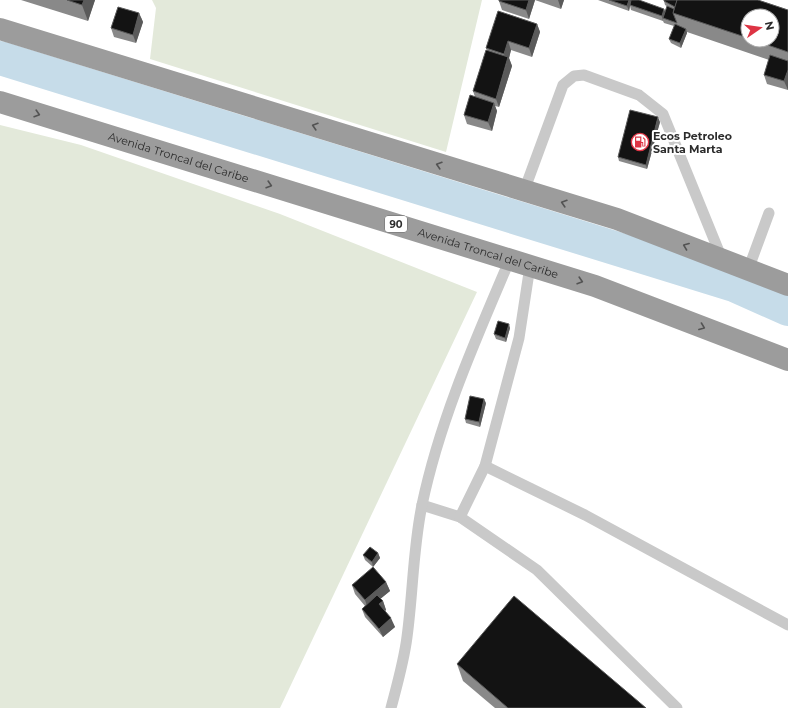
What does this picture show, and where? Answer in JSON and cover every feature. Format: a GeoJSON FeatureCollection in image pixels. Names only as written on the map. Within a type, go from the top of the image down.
{"type":"FeatureCollection","features":[{"type":"Feature","properties":{"kind":"highway"},"geometry":{"type":"LineString","coordinates":[[0,29],[617,219],[788,285]]}},
{"type":"Feature","properties":{"kind":"highway","name":"Avenida Troncal del Caribe"},"geometry":{"type":"LineString","coordinates":[[0,102],[595,286],[788,360]]}},
{"type":"Feature","properties":{"kind":"lane"},"geometry":{"type":"LineString","coordinates":[[524,190],[563,85],[574,76],[584,75],[639,95],[663,114],[722,260]]}},
{"type":"Feature","properties":{"kind":"lane"},"geometry":{"type":"LineString","coordinates":[[748,270],[769,214]]}},
{"type":"Feature","properties":{"kind":"lane"},"geometry":{"type":"LineString","coordinates":[[460,518],[485,466],[519,338],[520,262]]}},
{"type":"Feature","properties":{"kind":"lane"},"geometry":{"type":"LineString","coordinates":[[391,708],[407,638],[414,559],[422,505],[448,412],[520,262]]}},
{"type":"Feature","properties":{"kind":"lane"},"geometry":{"type":"LineString","coordinates":[[485,466],[585,515],[788,625]]}},
{"type":"Feature","properties":{"kind":"lane"},"geometry":{"type":"LineString","coordinates":[[422,505],[460,518],[537,570],[677,708]]}},
{"type":"Feature","properties":{"kind":"green space"},"geometry":{"type":"Polygon","coordinates":[[[152,0],[482,0],[446,152],[150,59],[156,8],[152,0]]]}},
{"type":"Feature","properties":{"kind":"green space"},"geometry":{"type":"Polygon","coordinates":[[[0,125],[81,145],[280,214],[477,292],[280,708],[0,708],[0,125]]]}},
{"type":"Feature","properties":{"kind":"building"},"geometry":{"type":"Polygon","coordinates":[[[67,0],[84,0],[82,5],[67,0]]]}},
{"type":"Feature","properties":{"kind":"building"},"geometry":{"type":"Polygon","coordinates":[[[499,0],[529,0],[526,10],[499,0]]]}},
{"type":"Feature","properties":{"kind":"building"},"geometry":{"type":"Polygon","coordinates":[[[609,0],[629,0],[627,6],[609,0]]]}},
{"type":"Feature","properties":{"kind":"building"},"geometry":{"type":"Polygon","coordinates":[[[631,0],[639,0],[664,9],[662,16],[630,5],[631,0]]]}},
{"type":"Feature","properties":{"kind":"building"},"geometry":{"type":"Polygon","coordinates":[[[676,0],[675,7],[664,1],[676,0]]]}},
{"type":"Feature","properties":{"kind":"building"},"geometry":{"type":"Polygon","coordinates":[[[677,0],[758,0],[788,10],[788,52],[776,48],[780,48],[780,8],[740,8],[740,35],[673,13],[677,0]]]}},
{"type":"Feature","properties":{"kind":"building"},"geometry":{"type":"Polygon","coordinates":[[[667,6],[674,9],[673,13],[677,23],[663,18],[667,6]]]}},
{"type":"Feature","properties":{"kind":"building"},"geometry":{"type":"Polygon","coordinates":[[[118,7],[139,13],[133,35],[111,28],[118,7]]]}},
{"type":"Feature","properties":{"kind":"building"},"geometry":{"type":"Polygon","coordinates":[[[498,11],[537,24],[529,48],[508,41],[504,54],[486,48],[498,11]]]}},
{"type":"Feature","properties":{"kind":"building"},"geometry":{"type":"Polygon","coordinates":[[[675,24],[686,29],[680,43],[669,39],[675,24]]]}},
{"type":"Feature","properties":{"kind":"building"},"geometry":{"type":"Polygon","coordinates":[[[486,50],[508,57],[496,99],[473,91],[486,50]]]}},
{"type":"Feature","properties":{"kind":"building"},"geometry":{"type":"Polygon","coordinates":[[[770,55],[788,61],[788,70],[784,81],[764,75],[770,55]]]}},
{"type":"Feature","properties":{"kind":"building"},"geometry":{"type":"Polygon","coordinates":[[[470,95],[494,103],[488,122],[464,115],[470,95]]]}},
{"type":"Feature","properties":{"kind":"building","name":"Ecos Petroleo Santa Marta"},"geometry":{"type":"Polygon","coordinates":[[[630,110],[658,117],[646,165],[618,157],[630,110]]]}},
{"type":"Feature","properties":{"kind":"building"},"geometry":{"type":"Polygon","coordinates":[[[498,321],[509,324],[505,338],[494,334],[498,321]]]}},
{"type":"Feature","properties":{"kind":"building"},"geometry":{"type":"Polygon","coordinates":[[[470,396],[484,399],[479,422],[465,419],[470,396]]]}},
{"type":"Feature","properties":{"kind":"building"},"geometry":{"type":"Polygon","coordinates":[[[370,547],[378,553],[372,562],[363,555],[370,547]]]}},
{"type":"Feature","properties":{"kind":"building"},"geometry":{"type":"Polygon","coordinates":[[[373,567],[386,582],[365,600],[352,585],[373,567]]]}},
{"type":"Feature","properties":{"kind":"building"},"geometry":{"type":"Polygon","coordinates":[[[377,595],[383,601],[379,604],[391,618],[379,629],[362,609],[377,595]]]}},
{"type":"Feature","properties":{"kind":"building"},"geometry":{"type":"Polygon","coordinates":[[[514,596],[646,708],[508,708],[457,664],[514,596]]]}},
{"type":"Feature","properties":{"kind":"waterway"},"geometry":{"type":"LineString","coordinates":[[0,58],[734,285],[788,309]]}},
{"type":"Feature","properties":{"kind":"place","name":"Ecos Petroleo Santa Marta"},"geometry":{"type":"Point","coordinates":[640,142]}}]}
